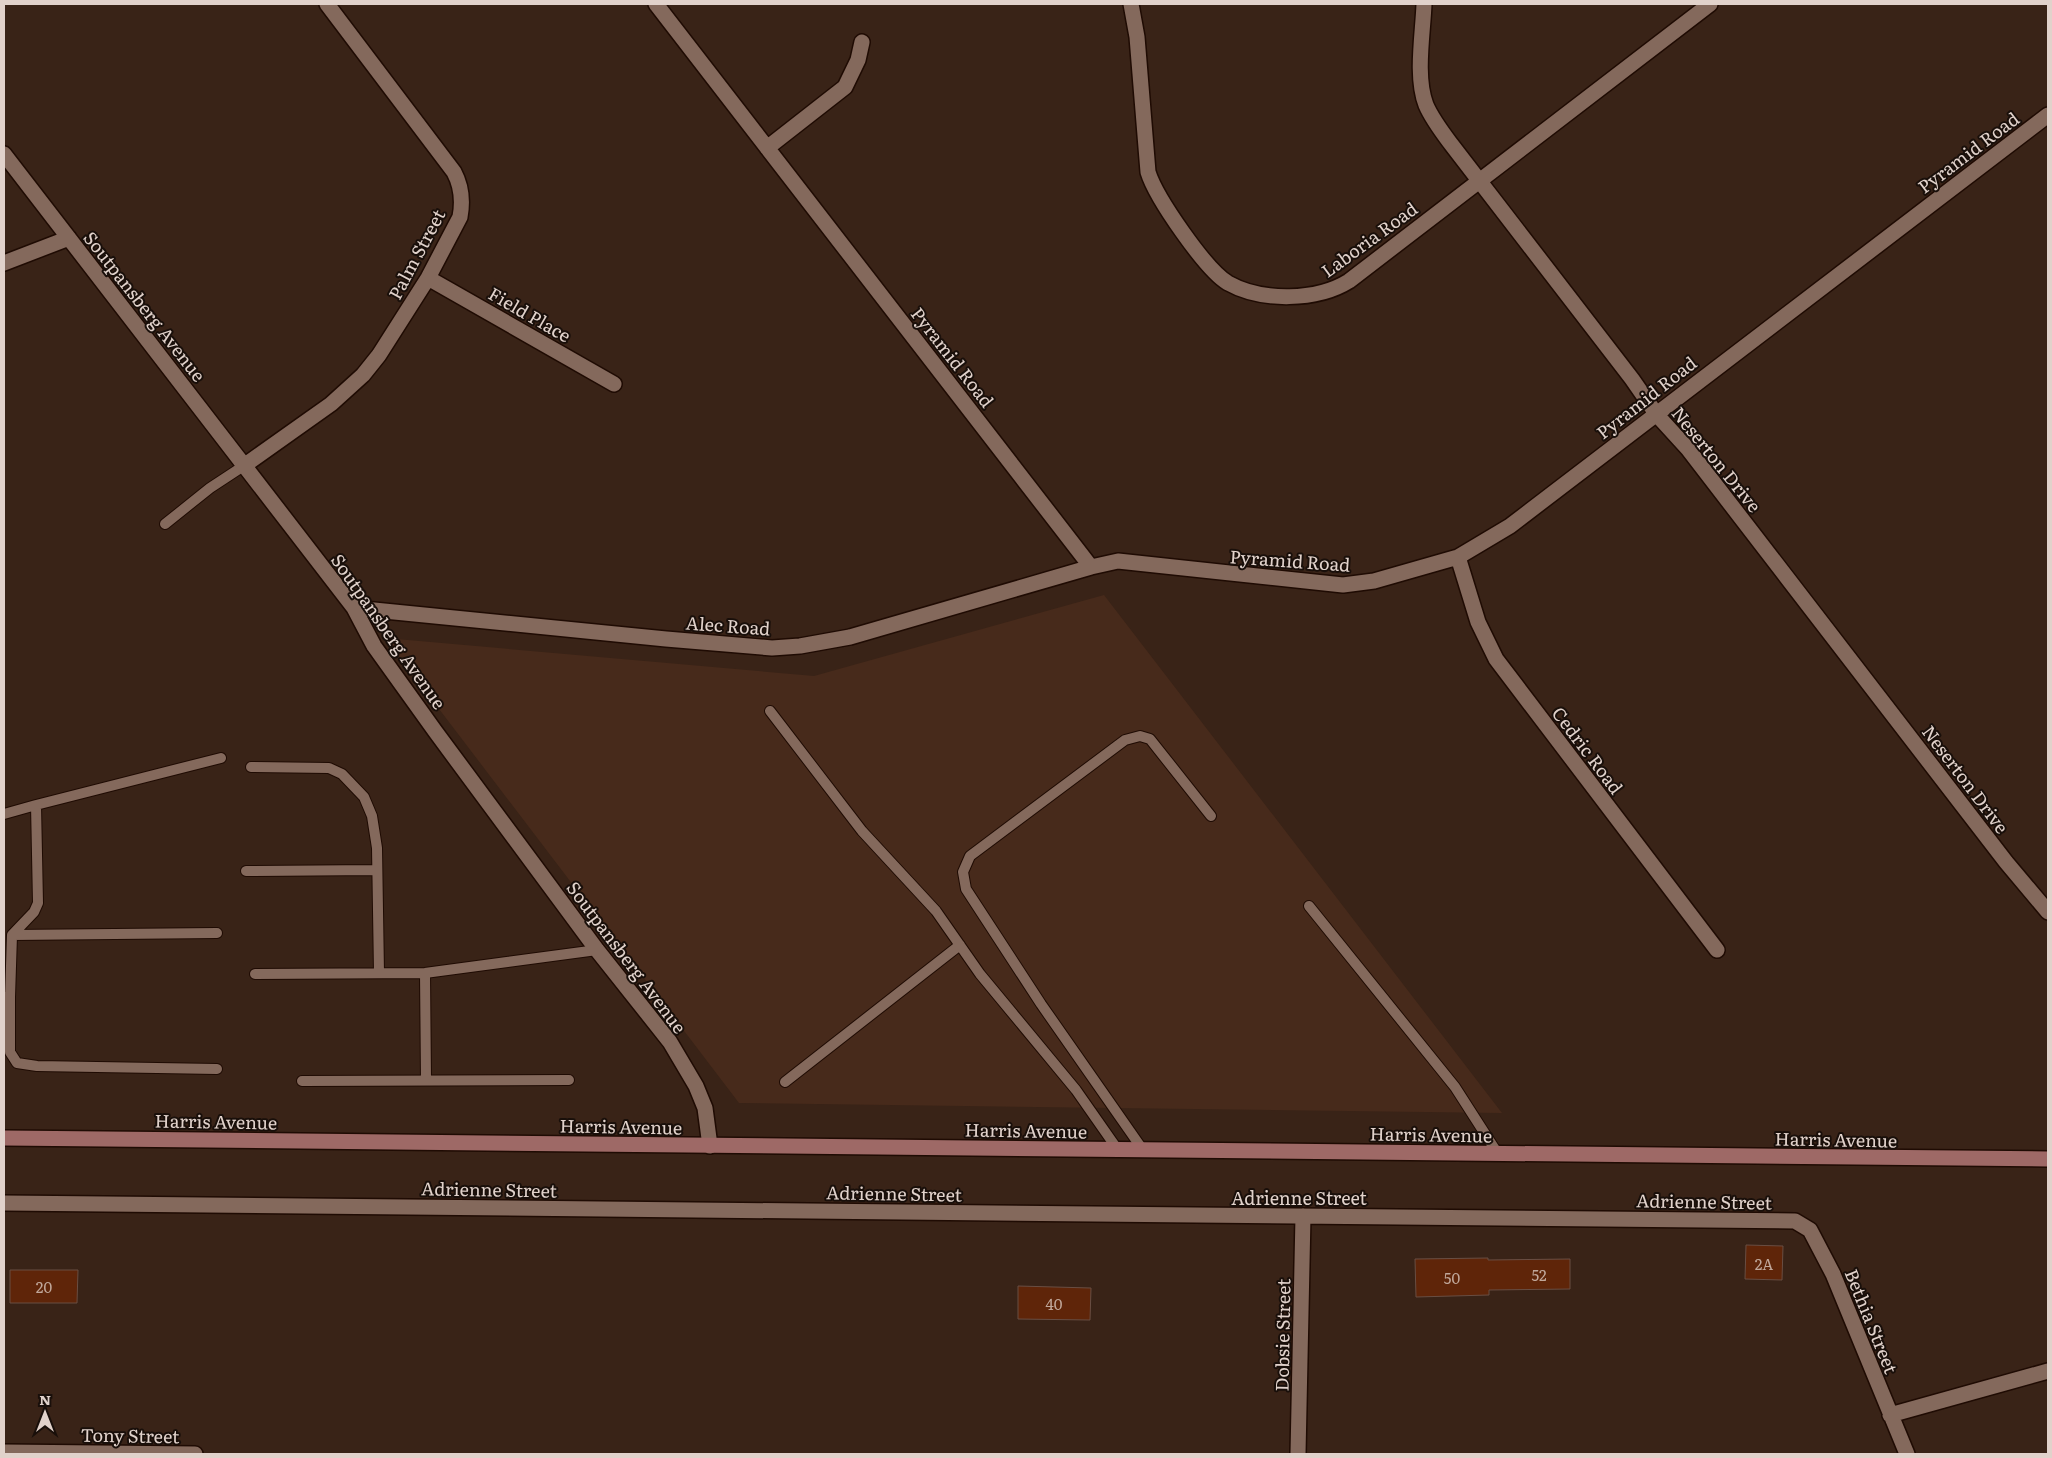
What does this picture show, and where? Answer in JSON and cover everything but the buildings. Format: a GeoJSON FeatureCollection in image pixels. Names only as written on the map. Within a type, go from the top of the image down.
{"type":"FeatureCollection","features":[{"type":"Feature","properties":{"kind":"main road","name":"Harris Avenue"},"geometry":{"type":"LineString","coordinates":[[4,1138],[2048,1159]]}},
{"type":"Feature","properties":{"kind":"street","name":"Palm Street"},"geometry":{"type":"LineString","coordinates":[[245,465],[331,404],[363,376],[379,355],[428,278],[460,217],[462,197],[458,180],[327,4]]}},
{"type":"Feature","properties":{"kind":"street","name":"Pyramid Road"},"geometry":{"type":"LineString","coordinates":[[656,4],[1091,567],[1118,561],[1343,585],[1374,582],[1458,557],[1510,526],[2048,115]]}},
{"type":"Feature","properties":{"kind":"street","name":"Laboria Road"},"geometry":{"type":"LineString","coordinates":[[1132,4],[1137,37],[1148,172],[1153,188],[1175,221],[1215,272],[1226,282],[1240,289],[1285,296],[1311,297],[1335,290],[1710,4]]}},
{"type":"Feature","properties":{"kind":"street","name":"Neserton Drive"},"geometry":{"type":"LineString","coordinates":[[1424,4],[1421,81],[1426,104],[1451,144],[1632,379],[1657,415],[1688,449],[2006,862],[2048,912]]}},
{"type":"Feature","properties":{"kind":"street"},"geometry":{"type":"LineString","coordinates":[[767,148],[845,87],[858,60],[862,42]]}},
{"type":"Feature","properties":{"kind":"street","name":"Soutpansberg Avenue"},"geometry":{"type":"LineString","coordinates":[[4,154],[354,608],[374,646],[597,950],[670,1042],[696,1086],[705,1108],[710,1146]]}},
{"type":"Feature","properties":{"kind":"street"},"geometry":{"type":"LineString","coordinates":[[4,263],[69,238]]}},
{"type":"Feature","properties":{"kind":"street","name":"Field Place"},"geometry":{"type":"LineString","coordinates":[[428,278],[614,384]]}},
{"type":"Feature","properties":{"kind":"street","name":"Cedric Road"},"geometry":{"type":"LineString","coordinates":[[1458,557],[1478,622],[1496,659],[1717,950]]}},
{"type":"Feature","properties":{"kind":"street","name":"Alec Road"},"geometry":{"type":"LineString","coordinates":[[354,608],[772,648],[800,646],[850,637],[1091,567]]}},
{"type":"Feature","properties":{"kind":"street","name":"Adrienne Street"},"geometry":{"type":"LineString","coordinates":[[4,1203],[1784,1220]]}},
{"type":"Feature","properties":{"kind":"street","name":"Dobsie Street"},"geometry":{"type":"LineString","coordinates":[[1298,1454],[1304,1216]]}},
{"type":"Feature","properties":{"kind":"street","name":"Bethia Street"},"geometry":{"type":"LineString","coordinates":[[1784,1220],[1799,1222],[1814,1236],[1833,1274],[1907,1454]]}},
{"type":"Feature","properties":{"kind":"street"},"geometry":{"type":"LineString","coordinates":[[1890,1415],[2048,1371]]}},
{"type":"Feature","properties":{"kind":"street","name":"Tony Street"},"geometry":{"type":"LineString","coordinates":[[4,1452],[195,1454]]}},
{"type":"Feature","properties":{"kind":"lane"},"geometry":{"type":"LineString","coordinates":[[165,524],[210,488],[245,465]]}},
{"type":"Feature","properties":{"kind":"lane"},"geometry":{"type":"LineString","coordinates":[[770,712],[862,831],[936,911],[986,981],[1076,1090],[1118,1150]]}},
{"type":"Feature","properties":{"kind":"lane"},"geometry":{"type":"LineString","coordinates":[[1144,1150],[1041,1004],[971,897],[966,889],[963,872],[970,856],[1126,740],[1140,736],[1150,738],[1211,816]]}},
{"type":"Feature","properties":{"kind":"lane"},"geometry":{"type":"LineString","coordinates":[[4,814],[221,758]]}},
{"type":"Feature","properties":{"kind":"lane"},"geometry":{"type":"LineString","coordinates":[[251,766],[329,768],[342,774],[359,790],[369,805],[378,848],[376,870],[379,974]]}},
{"type":"Feature","properties":{"kind":"lane"},"geometry":{"type":"LineString","coordinates":[[36,805],[38,906],[12,935],[7,997],[10,1052],[18,1063],[37,1066],[217,1069]]}},
{"type":"Feature","properties":{"kind":"lane"},"geometry":{"type":"LineString","coordinates":[[246,871],[376,870]]}},
{"type":"Feature","properties":{"kind":"lane"},"geometry":{"type":"LineString","coordinates":[[1309,906],[1455,1086],[1498,1154]]}},
{"type":"Feature","properties":{"kind":"lane"},"geometry":{"type":"LineString","coordinates":[[12,935],[218,933]]}},
{"type":"Feature","properties":{"kind":"lane"},"geometry":{"type":"LineString","coordinates":[[785,1082],[960,945]]}},
{"type":"Feature","properties":{"kind":"lane"},"geometry":{"type":"LineString","coordinates":[[255,974],[425,972],[597,950]]}},
{"type":"Feature","properties":{"kind":"lane"},"geometry":{"type":"LineString","coordinates":[[425,972],[426,1080]]}},
{"type":"Feature","properties":{"kind":"lane"},"geometry":{"type":"LineString","coordinates":[[302,1081],[569,1080]]}},
{"type":"Feature","properties":{"kind":"shaded area"},"geometry":{"type":"Polygon","coordinates":[[[1104,595],[1502,1113],[739,1103],[385,638],[814,676],[1104,595]]]}}]}
